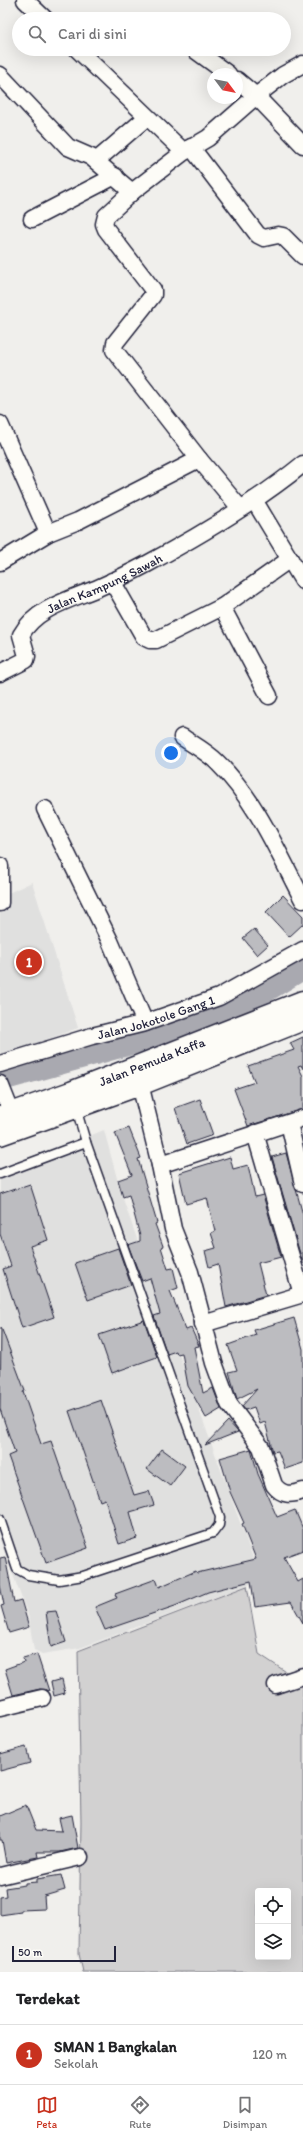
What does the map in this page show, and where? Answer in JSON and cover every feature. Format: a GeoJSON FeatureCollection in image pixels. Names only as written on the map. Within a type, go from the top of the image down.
{"type":"FeatureCollection","features":[{"type":"Feature","properties":{"kind":"highway","name":"Jalan Pemuda Kaffa"},"geometry":{"type":"LineString","coordinates":[[0,1134],[73,1100],[303,1002]]}},
{"type":"Feature","properties":{"kind":"highway","name":"Jalan Pemuda Kaffa"},"geometry":{"type":"LineString","coordinates":[[6,1116],[140,1084],[303,1019]]}},
{"type":"Feature","properties":{"kind":"street"},"geometry":{"type":"LineString","coordinates":[[25,0],[38,12]]}},
{"type":"Feature","properties":{"kind":"street"},"geometry":{"type":"LineString","coordinates":[[84,56],[147,117],[187,150],[258,235],[264,238],[278,235],[283,236],[303,256]]}},
{"type":"Feature","properties":{"kind":"street"},"geometry":{"type":"LineString","coordinates":[[203,56],[220,68]]}},
{"type":"Feature","properties":{"kind":"street"},"geometry":{"type":"LineString","coordinates":[[240,508],[199,459],[114,350],[114,343],[153,295],[149,284],[104,224],[106,216],[132,192],[187,150],[208,138],[256,96],[283,75],[303,64]]}},
{"type":"Feature","properties":{"kind":"street"},"geometry":{"type":"LineString","coordinates":[[0,75],[68,146],[84,153],[96,161],[132,192]]}},
{"type":"Feature","properties":{"kind":"street"},"geometry":{"type":"LineString","coordinates":[[243,85],[256,96],[303,145]]}},
{"type":"Feature","properties":{"kind":"street"},"geometry":{"type":"LineString","coordinates":[[96,161],[147,117]]}},
{"type":"Feature","properties":{"kind":"street"},"geometry":{"type":"LineString","coordinates":[[32,219],[115,176]]}},
{"type":"Feature","properties":{"kind":"street"},"geometry":{"type":"LineString","coordinates":[[0,424],[48,533]]}},
{"type":"Feature","properties":{"kind":"street"},"geometry":{"type":"LineString","coordinates":[[0,562],[48,533],[78,521],[199,459]]}},
{"type":"Feature","properties":{"kind":"street","name":"Jalan Kampung Sawah"},"geometry":{"type":"LineString","coordinates":[[0,673],[26,660],[27,656],[21,635],[29,623],[47,609],[112,581],[211,528],[254,500],[303,464]]}},
{"type":"Feature","properties":{"kind":"street"},"geometry":{"type":"LineString","coordinates":[[254,500],[303,581]]}},
{"type":"Feature","properties":{"kind":"street"},"geometry":{"type":"LineString","coordinates":[[112,581],[144,637],[150,640],[156,640],[222,607],[290,559]]}},
{"type":"Feature","properties":{"kind":"street"},"geometry":{"type":"LineString","coordinates":[[222,607],[269,696]]}},
{"type":"Feature","properties":{"kind":"street"},"geometry":{"type":"LineString","coordinates":[[182,737],[216,761],[247,797],[261,820],[303,900]]}},
{"type":"Feature","properties":{"kind":"street"},"geometry":{"type":"LineString","coordinates":[[45,809],[110,941],[145,1023]]}},
{"type":"Feature","properties":{"kind":"street"},"geometry":{"type":"LineString","coordinates":[[0,866],[0,905]]}},
{"type":"Feature","properties":{"kind":"street","name":"Jalan Jokotole Gang 1"},"geometry":{"type":"LineString","coordinates":[[0,1064],[92,1036],[145,1023],[219,997],[303,950]]}},
{"type":"Feature","properties":{"kind":"street"},"geometry":{"type":"LineString","coordinates":[[140,1084],[160,1165],[173,1229],[190,1272],[214,1363],[225,1394],[235,1413],[256,1438],[274,1484],[278,1490],[285,1494],[303,1491]]}},
{"type":"Feature","properties":{"kind":"street"},"geometry":{"type":"LineString","coordinates":[[1,1087],[6,1116]]}},
{"type":"Feature","properties":{"kind":"street"},"geometry":{"type":"LineString","coordinates":[[160,1165],[255,1133],[296,1121],[303,1184]]}},
{"type":"Feature","properties":{"kind":"street"},"geometry":{"type":"LineString","coordinates":[[203,1324],[302,1294],[255,1133]]}},
{"type":"Feature","properties":{"kind":"street"},"geometry":{"type":"LineString","coordinates":[[276,1685],[303,1676]]}},
{"type":"Feature","properties":{"kind":"street"},"geometry":{"type":"LineString","coordinates":[[0,1708],[42,1698]]}},
{"type":"Feature","properties":{"kind":"street"},"geometry":{"type":"LineString","coordinates":[[0,1876],[80,1857]]}},
{"type":"Feature","properties":{"kind":"lane"},"geometry":{"type":"LineString","coordinates":[[0,1519],[17,1569],[28,1575],[59,1580],[83,1576],[198,1538],[212,1533],[219,1525],[220,1517],[86,1142],[73,1100]]}},
{"type":"Feature","properties":{"kind":"lane"},"geometry":{"type":"LineString","coordinates":[[0,1174],[86,1142]]}},
{"type":"Feature","properties":{"kind":"shaded area"},"geometry":{"type":"Polygon","coordinates":[[[32,882],[78,1028],[0,1057],[0,897],[32,882]]]}},
{"type":"Feature","properties":{"kind":"shaded area"},"geometry":{"type":"Polygon","coordinates":[[[104,1130],[121,1193],[138,1242],[261,1580],[80,1648],[42,1654],[34,1650],[28,1615],[0,1540],[0,1172],[104,1130]]]}},
{"type":"Feature","properties":{"kind":"shaded area"},"geometry":{"type":"Polygon","coordinates":[[[247,1586],[259,1654],[303,1683],[303,1972],[83,1972],[79,1954],[81,1822],[78,1651],[247,1586]]]}},
{"type":"Feature","properties":{"kind":"building"},"geometry":{"type":"Polygon","coordinates":[[[283,895],[303,916],[303,924],[289,937],[266,912],[283,895]]]}},
{"type":"Feature","properties":{"kind":"building"},"geometry":{"type":"Polygon","coordinates":[[[254,929],[268,945],[257,955],[243,938],[254,929]]]}},
{"type":"Feature","properties":{"kind":"building"},"geometry":{"type":"Polygon","coordinates":[[[303,1037],[303,1069],[301,1065],[298,1066],[303,1076],[303,1109],[248,1126],[234,1089],[255,1082],[248,1066],[294,1050],[290,1043],[303,1037]]]}},
{"type":"Feature","properties":{"kind":"building"},"geometry":{"type":"Polygon","coordinates":[[[200,1099],[213,1135],[187,1144],[175,1108],[200,1099]]]}},
{"type":"Feature","properties":{"kind":"building"},"geometry":{"type":"Polygon","coordinates":[[[129,1128],[141,1158],[138,1159],[157,1223],[155,1224],[163,1246],[161,1247],[168,1269],[173,1268],[178,1288],[170,1291],[186,1330],[191,1328],[199,1346],[194,1347],[203,1393],[213,1388],[221,1409],[206,1418],[188,1386],[182,1353],[177,1354],[176,1351],[167,1354],[154,1316],[160,1314],[150,1278],[142,1281],[128,1245],[140,1241],[140,1236],[129,1195],[123,1197],[118,1180],[132,1175],[115,1133],[129,1128]]]}},
{"type":"Feature","properties":{"kind":"building"},"geometry":{"type":"Polygon","coordinates":[[[286,1153],[303,1215],[303,1264],[272,1157],[286,1153]]]}},
{"type":"Feature","properties":{"kind":"building"},"geometry":{"type":"Polygon","coordinates":[[[230,1157],[233,1169],[248,1165],[255,1197],[263,1195],[281,1257],[258,1263],[266,1295],[226,1307],[218,1264],[209,1267],[205,1251],[216,1248],[211,1233],[215,1231],[207,1198],[186,1204],[179,1173],[230,1157]]]}},
{"type":"Feature","properties":{"kind":"building"},"geometry":{"type":"Polygon","coordinates":[[[30,1184],[48,1240],[30,1246],[54,1317],[22,1328],[3,1269],[11,1266],[0,1234],[0,1194],[30,1184]]]}},
{"type":"Feature","properties":{"kind":"building"},"geometry":{"type":"Polygon","coordinates":[[[118,1248],[131,1285],[88,1300],[75,1263],[118,1248]]]}},
{"type":"Feature","properties":{"kind":"building"},"geometry":{"type":"Polygon","coordinates":[[[294,1318],[303,1349],[303,1463],[285,1469],[278,1451],[273,1452],[265,1422],[260,1424],[254,1407],[245,1410],[242,1406],[257,1389],[237,1399],[229,1372],[237,1370],[228,1345],[256,1335],[254,1330],[294,1318]]]}},
{"type":"Feature","properties":{"kind":"building"},"geometry":{"type":"Polygon","coordinates":[[[144,1320],[157,1357],[112,1373],[99,1335],[144,1320]]]}},
{"type":"Feature","properties":{"kind":"building"},"geometry":{"type":"Polygon","coordinates":[[[1,1327],[25,1391],[23,1392],[41,1444],[51,1441],[88,1548],[46,1563],[8,1456],[15,1453],[0,1409],[1,1327]]]}},
{"type":"Feature","properties":{"kind":"building"},"geometry":{"type":"Polygon","coordinates":[[[101,1400],[134,1495],[149,1491],[154,1505],[130,1512],[137,1538],[119,1544],[105,1499],[100,1501],[69,1411],[101,1400]]]}},
{"type":"Feature","properties":{"kind":"building"},"geometry":{"type":"Polygon","coordinates":[[[228,1421],[238,1432],[205,1445],[228,1421]]]}},
{"type":"Feature","properties":{"kind":"building"},"geometry":{"type":"Polygon","coordinates":[[[162,1449],[185,1466],[170,1486],[147,1469],[162,1449]]]}},
{"type":"Feature","properties":{"kind":"building"},"geometry":{"type":"Polygon","coordinates":[[[251,1449],[258,1474],[277,1517],[295,1510],[303,1529],[303,1550],[284,1557],[298,1582],[303,1579],[303,1623],[291,1602],[255,1607],[251,1581],[208,1592],[175,1606],[105,1630],[95,1607],[117,1598],[115,1594],[156,1579],[159,1587],[196,1571],[197,1573],[256,1559],[242,1524],[244,1523],[230,1492],[220,1458],[251,1449]]]}},
{"type":"Feature","properties":{"kind":"building"},"geometry":{"type":"Polygon","coordinates":[[[5,1557],[14,1602],[21,1600],[29,1627],[9,1633],[1,1606],[4,1605],[0,1585],[0,1558],[5,1557]]]}},
{"type":"Feature","properties":{"kind":"building"},"geometry":{"type":"Polygon","coordinates":[[[56,1611],[66,1642],[51,1647],[46,1612],[56,1611]]]}},
{"type":"Feature","properties":{"kind":"building"},"geometry":{"type":"Polygon","coordinates":[[[37,1654],[49,1691],[40,1689],[13,1695],[5,1669],[24,1662],[23,1658],[37,1654]]]}},
{"type":"Feature","properties":{"kind":"building"},"geometry":{"type":"Polygon","coordinates":[[[62,1679],[65,1693],[54,1696],[51,1682],[62,1679]]]}},
{"type":"Feature","properties":{"kind":"building"},"geometry":{"type":"Polygon","coordinates":[[[26,1747],[30,1763],[0,1771],[0,1754],[26,1747]]]}},
{"type":"Feature","properties":{"kind":"building"},"geometry":{"type":"Polygon","coordinates":[[[26,1805],[36,1830],[62,1831],[59,1818],[72,1815],[78,1848],[60,1852],[37,1852],[38,1857],[6,1863],[2,1840],[0,1840],[0,1816],[26,1805]]]}},
{"type":"Feature","properties":{"kind":"building"},"geometry":{"type":"Polygon","coordinates":[[[61,1875],[65,1890],[44,1896],[45,1909],[21,1910],[21,1912],[0,1915],[0,1897],[6,1896],[5,1888],[25,1885],[25,1883],[37,1882],[37,1879],[61,1875]]]}},
{"type":"Feature","properties":{"kind":"waterway"},"geometry":{"type":"LineString","coordinates":[[0,1079],[161,1034],[252,998],[303,967]]}},
{"type":"Feature","properties":{"kind":"place","name":"SMAN 1 Bangkalan"},"geometry":{"type":"Point","coordinates":[29,962]}}]}
